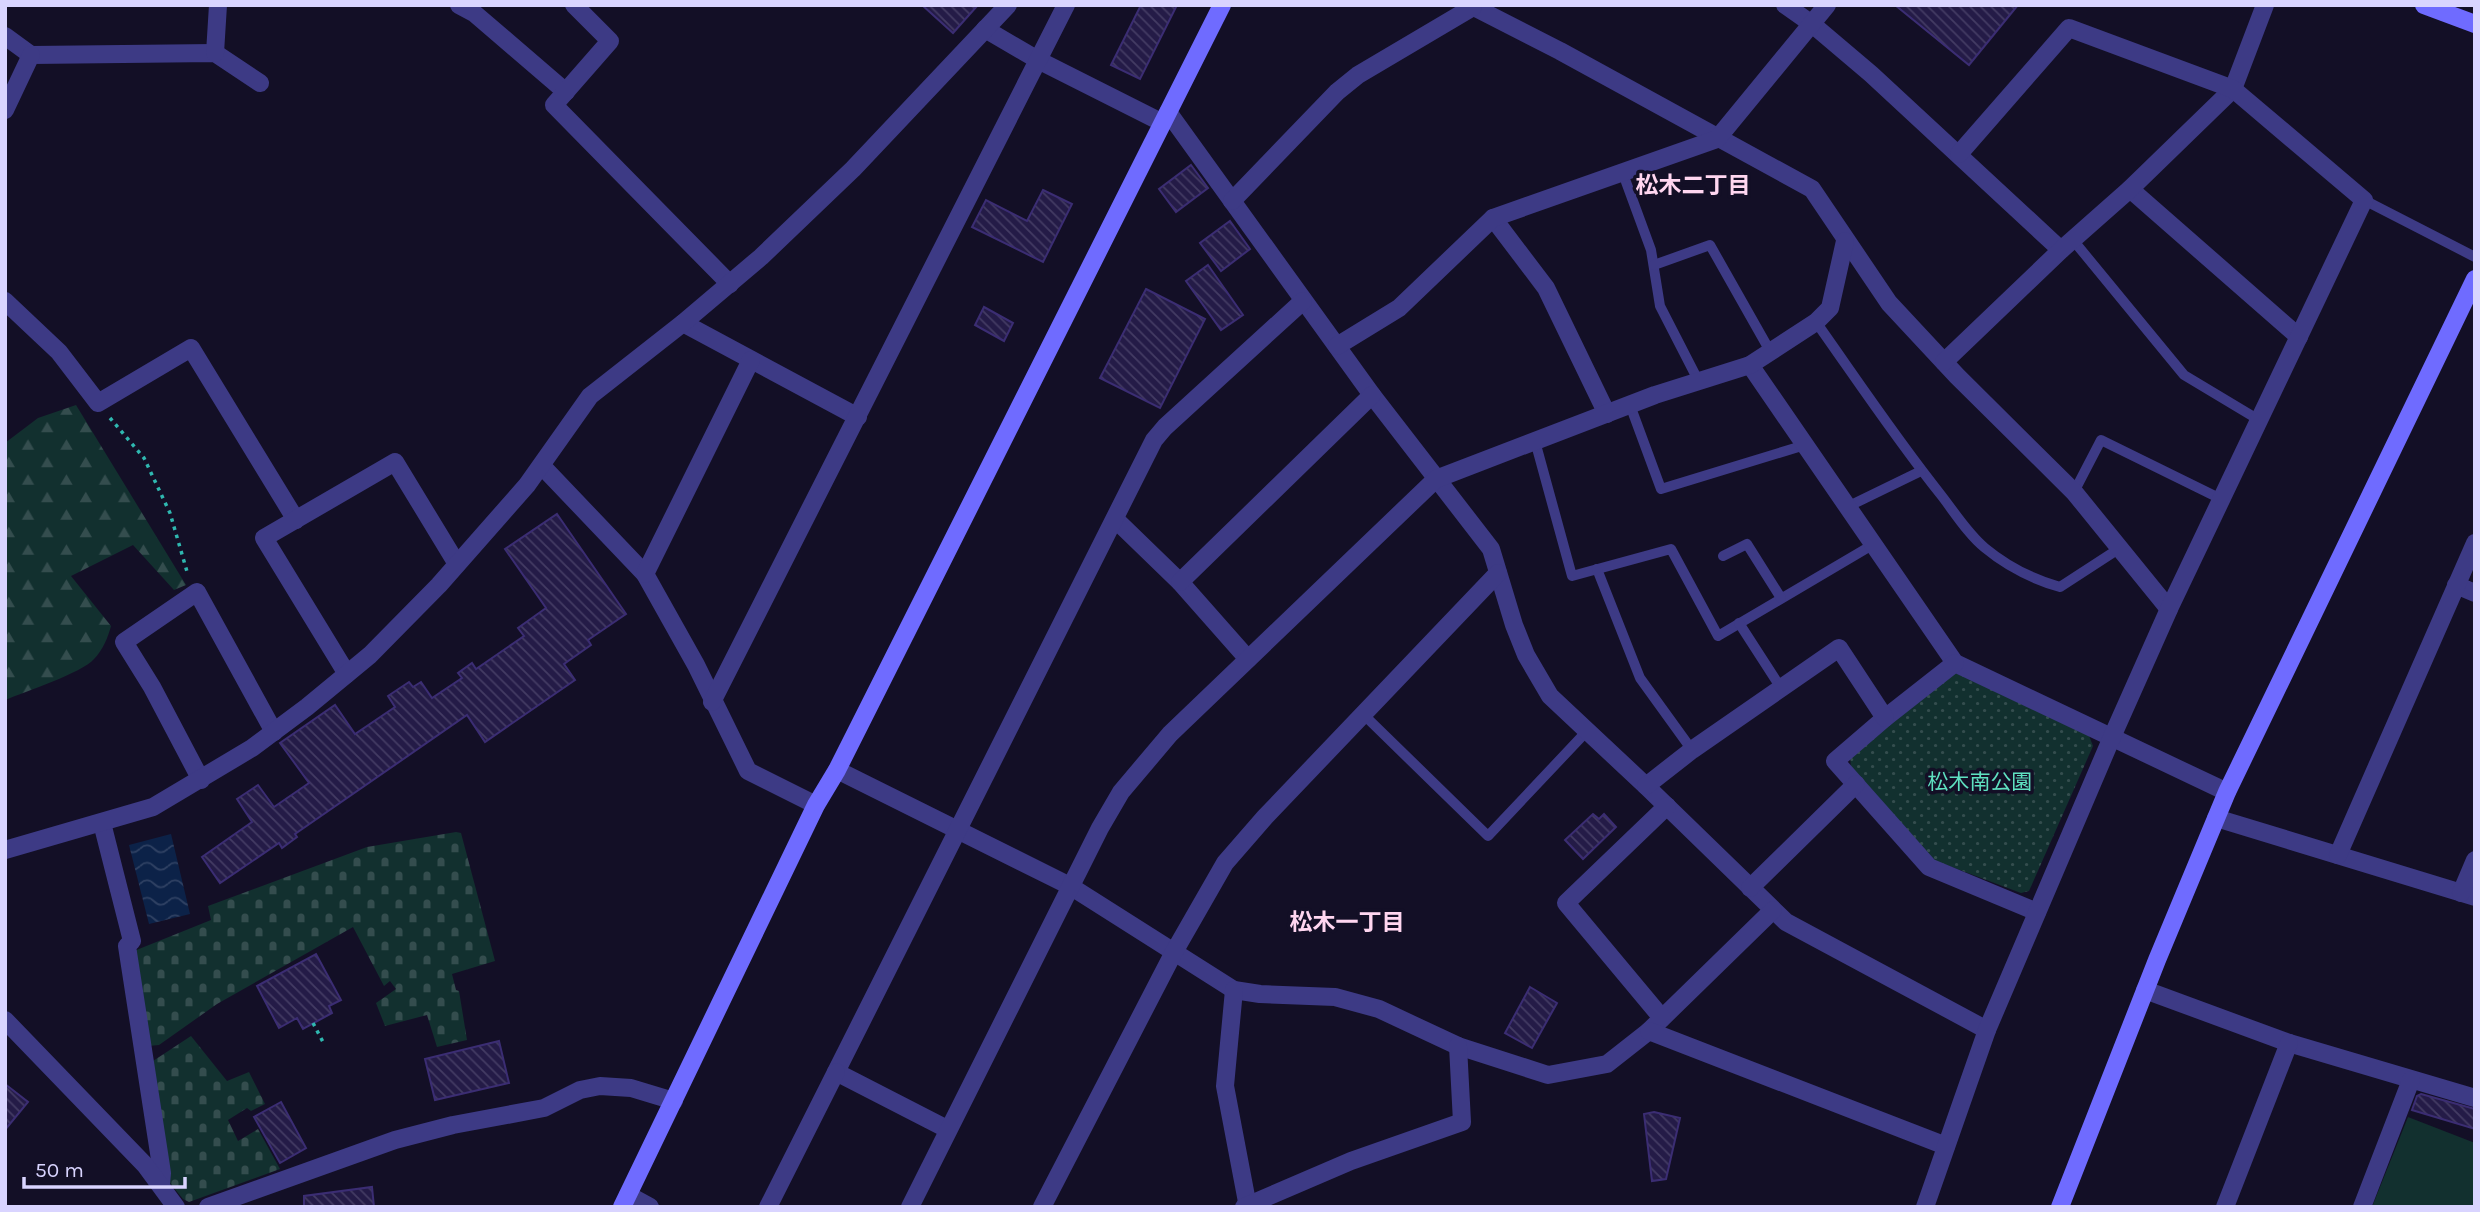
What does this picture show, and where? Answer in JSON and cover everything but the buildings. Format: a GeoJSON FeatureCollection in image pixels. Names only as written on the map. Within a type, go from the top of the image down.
{"type":"FeatureCollection","features":[{"type":"Feature","properties":{"kind":"street"},"geometry":{"type":"LineString","coordinates":[[215,53],[218,5]]}},
{"type":"Feature","properties":{"kind":"street"},"geometry":{"type":"LineString","coordinates":[[459,5],[474,13],[566,92]]}},
{"type":"Feature","properties":{"kind":"street"},"geometry":{"type":"LineString","coordinates":[[574,5],[610,41],[554,105],[730,284]]}},
{"type":"Feature","properties":{"kind":"street"},"geometry":{"type":"LineString","coordinates":[[5,850],[153,807],[201,780],[274,732],[347,674],[392,635],[457,564],[542,466],[590,396],[730,284],[853,169],[1008,5]]}},
{"type":"Feature","properties":{"kind":"street"},"geometry":{"type":"LineString","coordinates":[[712,702],[1066,5]]}},
{"type":"Feature","properties":{"kind":"street"},"geometry":{"type":"LineString","coordinates":[[650,1207],[625,1201],[816,805],[837,770],[1222,5]]}},
{"type":"Feature","properties":{"kind":"street"},"geometry":{"type":"LineString","coordinates":[[1785,5],[1812,24],[1959,155],[2067,245]]}},
{"type":"Feature","properties":{"kind":"street"},"geometry":{"type":"LineString","coordinates":[[1337,346],[1399,308],[1493,218],[1717,139],[1826,5]]}},
{"type":"Feature","properties":{"kind":"street"},"geometry":{"type":"LineString","coordinates":[[1944,362],[2233,89],[2264,5]]}},
{"type":"Feature","properties":{"kind":"street"},"geometry":{"type":"LineString","coordinates":[[2424,5],[2475,24]]}},
{"type":"Feature","properties":{"kind":"street"},"geometry":{"type":"LineString","coordinates":[[1232,201],[1337,92],[1358,75],[1471,6],[1560,51],[1812,189],[1889,303],[2074,492],[2169,609]]}},
{"type":"Feature","properties":{"kind":"street"},"geometry":{"type":"LineString","coordinates":[[1925,1207],[1987,1030],[2112,737],[2169,609],[2364,200],[2233,89],[2069,28],[1959,155]]}},
{"type":"Feature","properties":{"kind":"street"},"geometry":{"type":"LineString","coordinates":[[985,29],[1038,60],[1165,118],[1232,201],[1372,395],[1491,548],[1514,625],[1541,682],[1556,702],[1786,922],[1987,1030]]}},
{"type":"Feature","properties":{"kind":"street"},"geometry":{"type":"LineString","coordinates":[[5,36],[31,55],[215,53],[260,83]]}},
{"type":"Feature","properties":{"kind":"street"},"geometry":{"type":"LineString","coordinates":[[5,110],[31,55]]}},
{"type":"Feature","properties":{"kind":"street"},"geometry":{"type":"LineString","coordinates":[[2130,189],[2299,337]]}},
{"type":"Feature","properties":{"kind":"street"},"geometry":{"type":"LineString","coordinates":[[1493,218],[1546,288],[1607,414]]}},
{"type":"Feature","properties":{"kind":"street"},"geometry":{"type":"LineString","coordinates":[[932,1207],[913,1203],[947,1129],[1070,886],[1121,792],[1170,734],[1436,479],[1698,380],[1749,365],[1816,322],[1830,308],[1845,241]]}},
{"type":"Feature","properties":{"kind":"street"},"geometry":{"type":"LineString","coordinates":[[2060,1207],[2145,990],[2227,792],[2475,279]]}},
{"type":"Feature","properties":{"kind":"street"},"geometry":{"type":"LineString","coordinates":[[5,301],[59,352],[98,403],[191,348],[296,520]]}},
{"type":"Feature","properties":{"kind":"street"},"geometry":{"type":"LineString","coordinates":[[768,1207],[1154,440],[1303,301]]}},
{"type":"Feature","properties":{"kind":"street"},"geometry":{"type":"LineString","coordinates":[[683,323],[858,417]]}},
{"type":"Feature","properties":{"kind":"street"},"geometry":{"type":"LineString","coordinates":[[645,574],[751,360]]}},
{"type":"Feature","properties":{"kind":"street"},"geometry":{"type":"LineString","coordinates":[[1749,365],[1955,663],[2227,792]]}},
{"type":"Feature","properties":{"kind":"street"},"geometry":{"type":"LineString","coordinates":[[1180,582],[1372,395]]}},
{"type":"Feature","properties":{"kind":"street"},"geometry":{"type":"LineString","coordinates":[[347,674],[264,538],[395,463],[457,564]]}},
{"type":"Feature","properties":{"kind":"street"},"geometry":{"type":"LineString","coordinates":[[542,466],[645,574],[696,665],[748,771],[816,805]]}},
{"type":"Feature","properties":{"kind":"street"},"geometry":{"type":"LineString","coordinates":[[1115,519],[1180,582],[1248,659]]}},
{"type":"Feature","properties":{"kind":"street"},"geometry":{"type":"LineString","coordinates":[[2338,855],[2475,543]]}},
{"type":"Feature","properties":{"kind":"street"},"geometry":{"type":"LineString","coordinates":[[1042,1207],[1174,953],[1212,883],[1232,855],[1497,573]]}},
{"type":"Feature","properties":{"kind":"street"},"geometry":{"type":"LineString","coordinates":[[2456,585],[2475,593]]}},
{"type":"Feature","properties":{"kind":"street"},"geometry":{"type":"LineString","coordinates":[[201,780],[152,687],[124,642],[197,592],[274,732]]}},
{"type":"Feature","properties":{"kind":"street"},"geometry":{"type":"LineString","coordinates":[[1646,786],[1692,750],[1839,648],[1885,718]]}},
{"type":"Feature","properties":{"kind":"street"},"geometry":{"type":"LineString","coordinates":[[1955,663],[1835,761],[1928,867],[2037,912]]}},
{"type":"Feature","properties":{"kind":"street"},"geometry":{"type":"LineString","coordinates":[[837,770],[1070,886],[1234,990],[1260,994],[1335,997],[1379,1009],[1458,1046],[1548,1075],[1607,1065],[1649,1031],[1773,910]]}},
{"type":"Feature","properties":{"kind":"street"},"geometry":{"type":"LineString","coordinates":[[1750,887],[1856,784]]}},
{"type":"Feature","properties":{"kind":"street"},"geometry":{"type":"LineString","coordinates":[[1662,1018],[1566,903],[1667,806]]}},
{"type":"Feature","properties":{"kind":"street"},"geometry":{"type":"LineString","coordinates":[[2216,818],[2468,895],[2475,860]]}},
{"type":"Feature","properties":{"kind":"street"},"geometry":{"type":"LineString","coordinates":[[103,823],[132,941],[127,946],[162,1172],[161,1184]]}},
{"type":"Feature","properties":{"kind":"street"},"geometry":{"type":"LineString","coordinates":[[1234,990],[1225,1086],[1247,1206],[1351,1161],[1462,1122],[1458,1046]]}},
{"type":"Feature","properties":{"kind":"street"},"geometry":{"type":"LineString","coordinates":[[2145,990],[2289,1043],[2475,1098]]}},
{"type":"Feature","properties":{"kind":"street"},"geometry":{"type":"LineString","coordinates":[[5,1020],[161,1184],[176,1207]]}},
{"type":"Feature","properties":{"kind":"street"},"geometry":{"type":"LineString","coordinates":[[1649,1031],[1946,1146]]}},
{"type":"Feature","properties":{"kind":"street"},"geometry":{"type":"LineString","coordinates":[[2225,1207],[2289,1043]]}},
{"type":"Feature","properties":{"kind":"street"},"geometry":{"type":"LineString","coordinates":[[836,1072],[947,1129]]}},
{"type":"Feature","properties":{"kind":"street"},"geometry":{"type":"LineString","coordinates":[[2362,1207],[2411,1080]]}},
{"type":"Feature","properties":{"kind":"street"},"geometry":{"type":"LineString","coordinates":[[208,1207],[395,1140],[453,1125],[544,1108],[580,1090],[600,1086],[631,1088],[674,1101]]}},
{"type":"Feature","properties":{"kind":"lane"},"geometry":{"type":"LineString","coordinates":[[1622,172],[1651,250],[1660,306],[1698,380]]}},
{"type":"Feature","properties":{"kind":"lane"},"geometry":{"type":"LineString","coordinates":[[2364,200],[2475,257]]}},
{"type":"Feature","properties":{"kind":"lane"},"geometry":{"type":"LineString","coordinates":[[1654,265],[1710,245],[1770,351]]}},
{"type":"Feature","properties":{"kind":"lane"},"geometry":{"type":"LineString","coordinates":[[2067,245],[2184,375],[2259,420]]}},
{"type":"Feature","properties":{"kind":"lane"},"geometry":{"type":"LineString","coordinates":[[1816,322],[1921,471],[1983,547],[2030,578],[2060,587],[2120,548]]}},
{"type":"Feature","properties":{"kind":"lane"},"geometry":{"type":"LineString","coordinates":[[1630,405],[1661,489],[1805,445]]}},
{"type":"Feature","properties":{"kind":"lane"},"geometry":{"type":"LineString","coordinates":[[2074,492],[2101,440],[2221,499]]}},
{"type":"Feature","properties":{"kind":"lane"},"geometry":{"type":"LineString","coordinates":[[1535,441],[1572,576],[1671,549],[1718,636],[1874,544]]}},
{"type":"Feature","properties":{"kind":"lane"},"geometry":{"type":"LineString","coordinates":[[1847,507],[1921,471]]}},
{"type":"Feature","properties":{"kind":"lane"},"geometry":{"type":"LineString","coordinates":[[1723,556],[1747,544],[1781,598]]}},
{"type":"Feature","properties":{"kind":"lane"},"geometry":{"type":"LineString","coordinates":[[1597,569],[1640,678],[1692,750]]}},
{"type":"Feature","properties":{"kind":"lane"},"geometry":{"type":"LineString","coordinates":[[1739,623],[1781,688]]}},
{"type":"Feature","properties":{"kind":"lane"},"geometry":{"type":"LineString","coordinates":[[1364,715],[1488,836],[1587,731]]}},
{"type":"Feature","properties":{"kind":"path"},"geometry":{"type":"LineString","coordinates":[[98,403],[144,458],[170,513],[188,575],[197,592]]}},
{"type":"Feature","properties":{"kind":"path"},"geometry":{"type":"LineString","coordinates":[[313,1023],[323,1042]]}},
{"type":"Feature","properties":{"kind":"green space"},"geometry":{"type":"Polygon","coordinates":[[[76,405],[186,585],[174,590],[133,545],[71,576],[111,626],[103,648],[94,659],[78,670],[5,700],[5,443],[38,418],[76,405]]]}},
{"type":"Feature","properties":{"kind":"green space","name":"松木南公園"},"geometry":{"type":"Polygon","coordinates":[[[1951,673],[1960,673],[2088,733],[2093,746],[2029,891],[2021,893],[1928,858],[1851,768],[1850,755],[1951,673]]]}},
{"type":"Feature","properties":{"kind":"green space"},"geometry":{"type":"Polygon","coordinates":[[[461,833],[495,961],[452,974],[456,990],[459,991],[467,1040],[437,1047],[427,1015],[385,1026],[376,1003],[396,989],[390,981],[384,986],[353,927],[217,1004],[159,1045],[148,1046],[134,951],[211,920],[208,906],[367,847],[461,833]]]}},
{"type":"Feature","properties":{"kind":"green space"},"geometry":{"type":"Polygon","coordinates":[[[191,1036],[227,1081],[249,1072],[265,1104],[251,1111],[247,1108],[228,1120],[238,1141],[258,1129],[280,1169],[189,1202],[183,1199],[170,1183],[150,1063],[191,1036]]]}},
{"type":"Feature","properties":{"kind":"green space"},"geometry":{"type":"Polygon","coordinates":[[[2408,1117],[2475,1143],[2475,1207],[2372,1207],[2408,1117]]]}},
{"type":"Feature","properties":{"kind":"green space"},"geometry":{"type":"Polygon","coordinates":[[[582,1205],[581,1207],[425,1207],[582,1205]]]}},
{"type":"Feature","properties":{"kind":"water"},"geometry":{"type":"Polygon","coordinates":[[[171,834],[190,914],[149,924],[129,845],[171,834]]]}},
{"type":"Feature","properties":{"kind":"district","name":"松木二丁目"},"geometry":{"type":"Point","coordinates":[1693,185]}},
{"type":"Feature","properties":{"kind":"district","name":"松木一丁目"},"geometry":{"type":"Point","coordinates":[1347,922]}}]}
